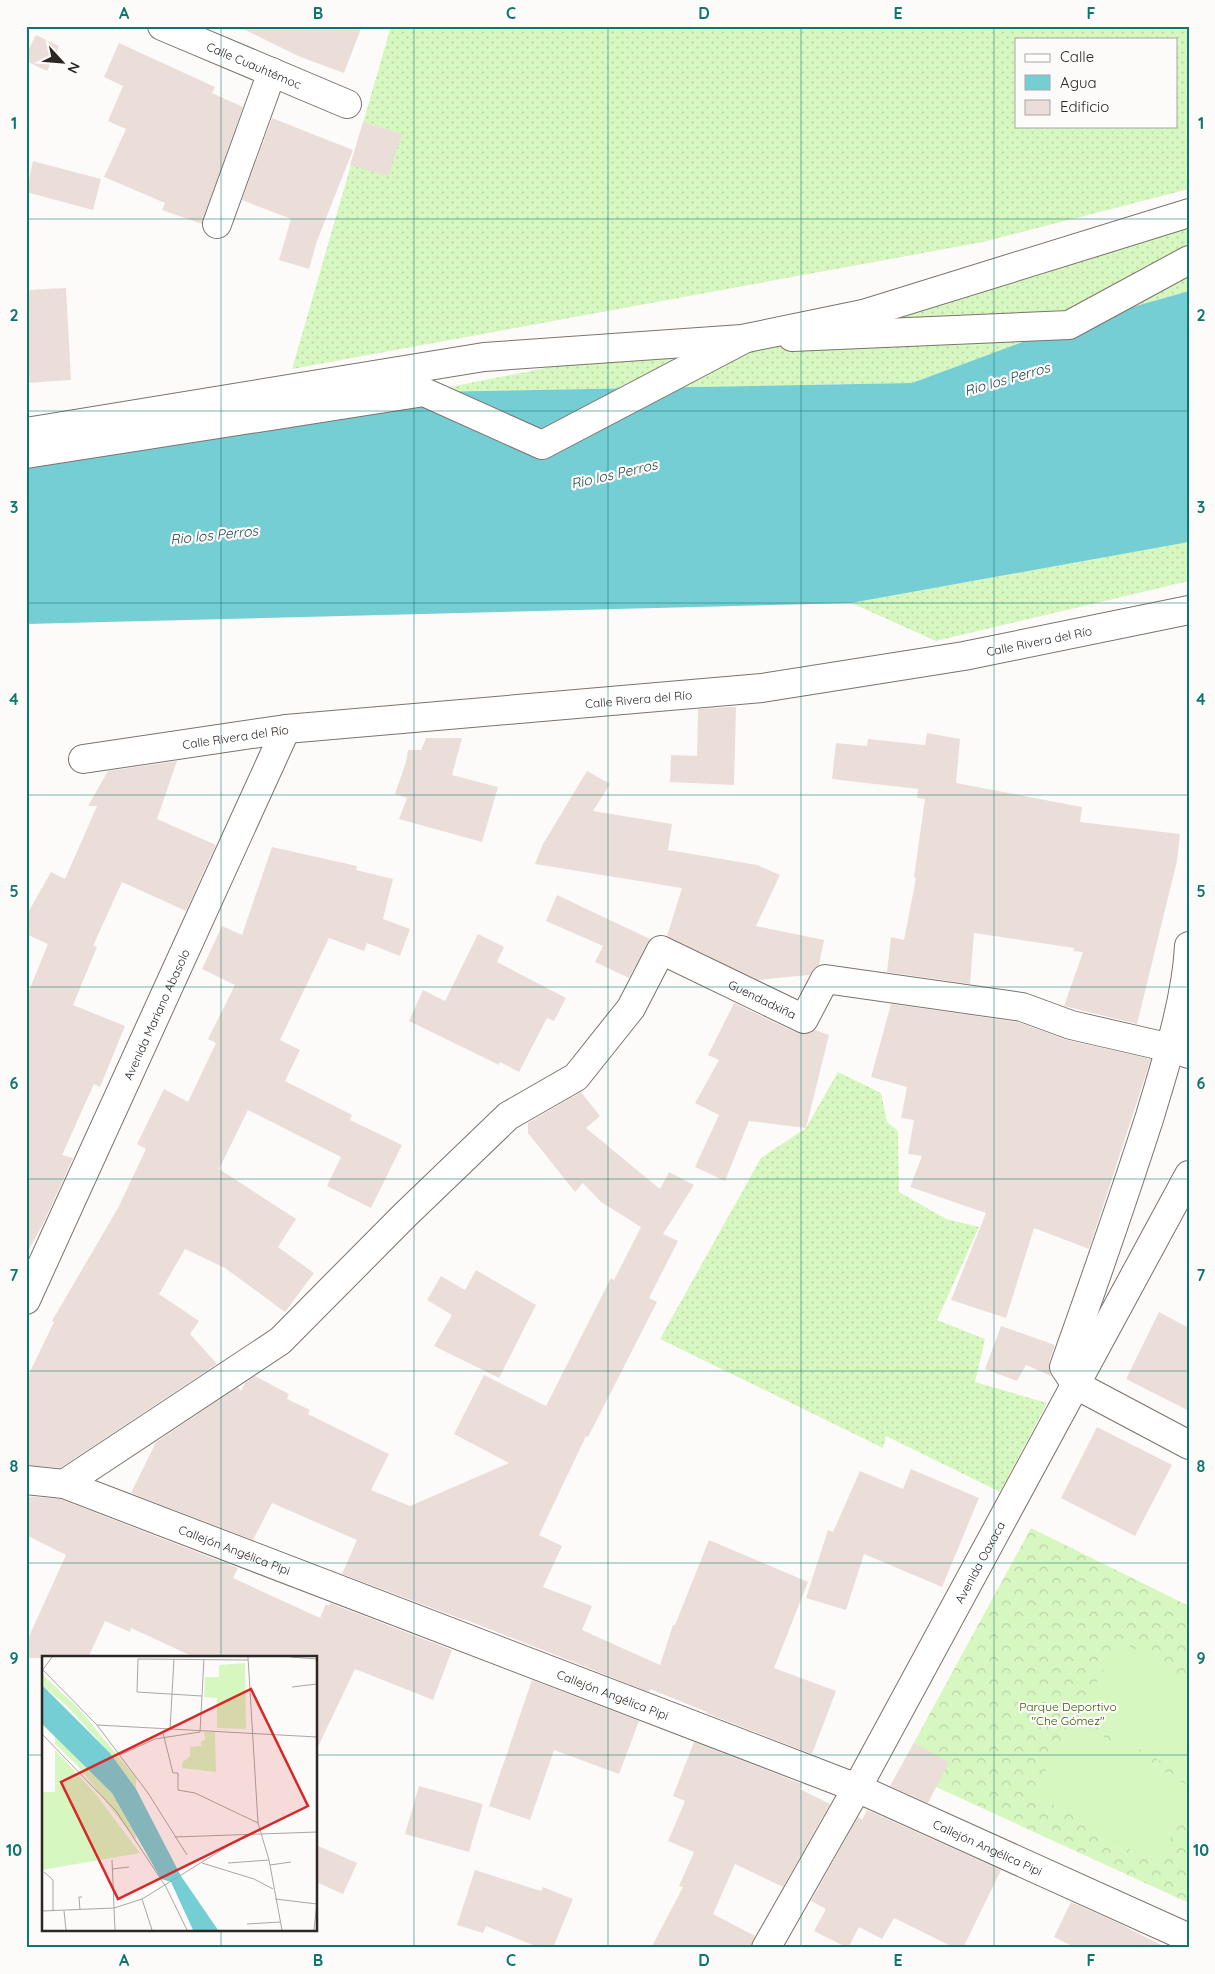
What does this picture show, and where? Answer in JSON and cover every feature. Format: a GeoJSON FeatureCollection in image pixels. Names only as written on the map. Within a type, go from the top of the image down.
{"type":"FeatureCollection","features":[{"type":"Feature","properties":{"kind":"street","name":"Calle Cuauhtémoc"},"geometry":{"type":"LineString","coordinates":[[162,26],[347,104]]}},
{"type":"Feature","properties":{"kind":"street"},"geometry":{"type":"LineString","coordinates":[[218,224],[272,72]]}},
{"type":"Feature","properties":{"kind":"street"},"geometry":{"type":"LineString","coordinates":[[26,454],[424,392],[542,446],[742,339],[863,314],[1189,213]]}},
{"type":"Feature","properties":{"kind":"street"},"geometry":{"type":"LineString","coordinates":[[26,432],[484,357],[742,339],[1069,326],[1189,260]]}},
{"type":"Feature","properties":{"kind":"street","name":"Calle Rivera del Río"},"geometry":{"type":"LineString","coordinates":[[83,759],[286,729],[762,688],[964,656],[1189,610]]}},
{"type":"Feature","properties":{"kind":"street","name":"Avenida Mariano Abasolo"},"geometry":{"type":"LineString","coordinates":[[26,1300],[286,729]]}},
{"type":"Feature","properties":{"kind":"street"},"geometry":{"type":"LineString","coordinates":[[1189,946],[1180,1051],[1064,1367],[1076,1384],[1189,1445]]}},
{"type":"Feature","properties":{"kind":"street","name":"Guendadxiña"},"geometry":{"type":"LineString","coordinates":[[64,1484],[280,1342],[405,1215],[508,1116],[576,1077],[631,1008],[661,950],[804,1019],[825,979],[1022,1007],[1071,1026],[1180,1051]]}},
{"type":"Feature","properties":{"kind":"street","name":"Avenida Oaxaca"},"geometry":{"type":"LineString","coordinates":[[766,1948],[857,1788],[1189,1174]]}},
{"type":"Feature","properties":{"kind":"street","name":"Callejón Angélica Pipi"},"geometry":{"type":"LineString","coordinates":[[26,1480],[64,1484],[857,1788],[1189,1938]]}},
{"type":"Feature","properties":{"kind":"green space"},"geometry":{"type":"Polygon","coordinates":[[[391,26],[1189,26],[1189,189],[983,242],[292,369],[391,26]]]}},
{"type":"Feature","properties":{"kind":"green space"},"geometry":{"type":"Polygon","coordinates":[[[1189,228],[1189,291],[1069,326],[912,383],[424,392],[956,287],[1189,228]]]}},
{"type":"Feature","properties":{"kind":"green space"},"geometry":{"type":"Polygon","coordinates":[[[1189,542],[1189,581],[936,641],[851,603],[1189,542]]]}},
{"type":"Feature","properties":{"kind":"green space"},"geometry":{"type":"Polygon","coordinates":[[[838,1072],[881,1093],[887,1122],[898,1131],[899,1192],[946,1219],[979,1227],[937,1320],[985,1339],[975,1382],[1047,1403],[1000,1492],[886,1436],[883,1448],[660,1339],[761,1158],[806,1128],[838,1072]]]}},
{"type":"Feature","properties":{"kind":"green space","name":"Parque Deportivo \"Che Gómez\""},"geometry":{"type":"Polygon","coordinates":[[[1031,1528],[1189,1606],[1189,1903],[899,1770],[1031,1528]]]}},
{"type":"Feature","properties":{"kind":"green space"},"geometry":{"type":"Polygon","coordinates":[[[1120,1641],[1189,1680],[1189,1778],[1079,1714],[1120,1641]]]}},
{"type":"Feature","properties":{"kind":"green space"},"geometry":{"type":"Polygon","coordinates":[[[1075,1720],[1189,1786],[1189,1807],[1155,1864],[1033,1793],[1075,1720]]]}},
{"type":"Feature","properties":{"kind":"water","name":"Rio los Perros"},"geometry":{"type":"Polygon","coordinates":[[[1189,291],[1189,542],[851,603],[26,624],[26,439],[424,392],[912,383],[1069,325],[1189,291]]]}},
{"type":"Feature","properties":{"kind":"building"},"geometry":{"type":"Polygon","coordinates":[[[237,26],[362,26],[344,73],[298,56],[237,26]]]}},
{"type":"Feature","properties":{"kind":"building"},"geometry":{"type":"Polygon","coordinates":[[[36,35],[59,46],[47,71],[26,61],[26,54],[36,35]]]}},
{"type":"Feature","properties":{"kind":"building"},"geometry":{"type":"Polygon","coordinates":[[[119,43],[215,87],[212,93],[243,107],[202,224],[162,210],[165,203],[104,177],[126,129],[108,121],[123,86],[104,77],[119,43]]]}},
{"type":"Feature","properties":{"kind":"building"},"geometry":{"type":"Polygon","coordinates":[[[272,118],[353,150],[317,241],[309,269],[279,260],[291,219],[242,200],[272,118]]]}},
{"type":"Feature","properties":{"kind":"building"},"geometry":{"type":"Polygon","coordinates":[[[363,122],[402,134],[388,176],[350,165],[363,122]]]}},
{"type":"Feature","properties":{"kind":"building"},"geometry":{"type":"Polygon","coordinates":[[[33,161],[101,179],[93,210],[26,192],[33,161]]]}},
{"type":"Feature","properties":{"kind":"building"},"geometry":{"type":"Polygon","coordinates":[[[66,288],[71,380],[26,383],[26,290],[66,288]]]}},
{"type":"Feature","properties":{"kind":"building"},"geometry":{"type":"Polygon","coordinates":[[[736,707],[734,785],[670,782],[671,755],[697,756],[698,709],[736,707]]]}},
{"type":"Feature","properties":{"kind":"building"},"geometry":{"type":"Polygon","coordinates":[[[927,733],[960,739],[956,783],[1082,807],[1080,822],[1180,834],[1177,861],[1137,1024],[1064,1006],[1083,952],[1073,951],[1074,948],[974,933],[970,984],[887,972],[891,937],[904,940],[916,878],[914,877],[925,799],[917,798],[918,789],[832,779],[836,743],[867,746],[868,739],[925,745],[927,733]]]}},
{"type":"Feature","properties":{"kind":"building"},"geometry":{"type":"Polygon","coordinates":[[[426,738],[462,738],[452,775],[498,787],[482,842],[399,819],[407,798],[395,794],[408,750],[421,750],[426,738]]]}},
{"type":"Feature","properties":{"kind":"building"},"geometry":{"type":"Polygon","coordinates":[[[177,761],[157,819],[216,845],[186,911],[122,882],[93,946],[97,947],[73,1005],[125,1026],[100,1087],[94,1084],[62,1155],[73,1158],[45,1220],[26,1255],[26,998],[48,944],[26,934],[26,916],[51,872],[65,879],[97,806],[88,806],[108,771],[177,761]]]}},
{"type":"Feature","properties":{"kind":"building"},"geometry":{"type":"Polygon","coordinates":[[[587,771],[610,784],[593,811],[672,824],[668,850],[757,865],[780,875],[756,926],[824,940],[819,965],[809,975],[758,980],[667,936],[682,888],[535,864],[543,844],[587,771]]]}},
{"type":"Feature","properties":{"kind":"building"},"geometry":{"type":"Polygon","coordinates":[[[272,847],[357,866],[356,870],[393,879],[383,919],[410,929],[400,956],[367,943],[364,951],[329,938],[280,1040],[300,1050],[285,1081],[352,1115],[350,1120],[402,1145],[371,1208],[327,1186],[341,1157],[248,1110],[219,1169],[296,1219],[278,1247],[314,1273],[285,1312],[225,1268],[185,1249],[159,1294],[199,1321],[190,1334],[217,1364],[60,1468],[26,1465],[26,1380],[54,1322],[52,1321],[118,1208],[146,1149],[137,1144],[164,1089],[188,1102],[216,1043],[208,1039],[235,985],[202,969],[222,926],[242,935],[272,847]]]}},
{"type":"Feature","properties":{"kind":"building"},"geometry":{"type":"Polygon","coordinates":[[[557,895],[650,939],[629,978],[595,962],[603,946],[546,921],[557,895]]]}},
{"type":"Feature","properties":{"kind":"building"},"geometry":{"type":"Polygon","coordinates":[[[478,934],[504,947],[497,962],[566,998],[554,1021],[547,1018],[519,1072],[500,1062],[499,1065],[409,1021],[423,990],[445,1001],[478,934]]]}},
{"type":"Feature","properties":{"kind":"building"},"geometry":{"type":"Polygon","coordinates":[[[734,1003],[797,1033],[805,1034],[815,1030],[829,1035],[806,1128],[749,1121],[725,1181],[695,1167],[719,1115],[695,1103],[719,1060],[708,1055],[734,1003]]]}},
{"type":"Feature","properties":{"kind":"building"},"geometry":{"type":"Polygon","coordinates":[[[891,1004],[1018,1022],[1067,1040],[1151,1059],[1089,1249],[1034,1228],[1006,1318],[951,1300],[986,1213],[910,1187],[922,1156],[908,1154],[914,1120],[901,1118],[907,1087],[871,1077],[891,1004]]]}},
{"type":"Feature","properties":{"kind":"building"},"geometry":{"type":"Polygon","coordinates":[[[581,1092],[600,1116],[586,1128],[660,1189],[669,1172],[694,1185],[663,1234],[678,1241],[649,1298],[657,1302],[588,1437],[586,1436],[539,1535],[562,1546],[543,1587],[592,1606],[582,1630],[660,1665],[673,1625],[675,1625],[709,1540],[808,1582],[774,1668],[836,1691],[812,1754],[650,1689],[649,1692],[464,1619],[342,1574],[357,1540],[272,1503],[253,1540],[131,1493],[156,1442],[238,1387],[241,1391],[245,1383],[255,1376],[289,1394],[287,1399],[310,1410],[308,1414],[389,1454],[371,1490],[410,1506],[509,1463],[454,1434],[484,1375],[546,1406],[611,1278],[614,1280],[641,1227],[601,1202],[583,1183],[575,1192],[528,1133],[528,1123],[581,1092]]]}},
{"type":"Feature","properties":{"kind":"building"},"geometry":{"type":"Polygon","coordinates":[[[476,1270],[536,1305],[499,1378],[434,1346],[452,1315],[427,1300],[441,1276],[465,1290],[476,1270]]]}},
{"type":"Feature","properties":{"kind":"building"},"geometry":{"type":"Polygon","coordinates":[[[1159,1312],[1189,1328],[1189,1411],[1126,1379],[1159,1312]]]}},
{"type":"Feature","properties":{"kind":"building"},"geometry":{"type":"Polygon","coordinates":[[[1001,1326],[1055,1345],[1049,1362],[1051,1376],[1026,1365],[1017,1381],[985,1369],[1001,1326]]]}},
{"type":"Feature","properties":{"kind":"building"},"geometry":{"type":"Polygon","coordinates":[[[1097,1427],[1172,1465],[1135,1536],[1061,1498],[1097,1427]]]}},
{"type":"Feature","properties":{"kind":"building"},"geometry":{"type":"Polygon","coordinates":[[[911,1469],[979,1498],[942,1587],[864,1554],[846,1610],[806,1598],[828,1530],[833,1532],[860,1471],[903,1489],[911,1469]]]}},
{"type":"Feature","properties":{"kind":"building"},"geometry":{"type":"Polygon","coordinates":[[[26,1496],[60,1499],[238,1568],[233,1578],[320,1618],[326,1604],[329,1606],[330,1603],[452,1650],[433,1700],[355,1669],[318,1747],[318,1656],[192,1656],[131,1628],[130,1632],[105,1621],[89,1656],[26,1658],[26,1643],[66,1555],[26,1535],[26,1496]]]}},
{"type":"Feature","properties":{"kind":"building"},"geometry":{"type":"Polygon","coordinates":[[[532,1680],[639,1721],[619,1774],[554,1750],[530,1820],[489,1806],[532,1680]]]}},
{"type":"Feature","properties":{"kind":"building"},"geometry":{"type":"Polygon","coordinates":[[[694,1742],[802,1784],[800,1789],[830,1804],[783,1887],[735,1864],[713,1914],[755,1936],[750,1948],[651,1948],[683,1887],[679,1886],[694,1852],[668,1841],[685,1801],[673,1796],[694,1742]]]}},
{"type":"Feature","properties":{"kind":"building"},"geometry":{"type":"Polygon","coordinates":[[[914,1743],[949,1762],[928,1803],[890,1786],[914,1743]]]}},
{"type":"Feature","properties":{"kind":"building"},"geometry":{"type":"Polygon","coordinates":[[[419,1786],[483,1804],[469,1852],[405,1834],[419,1786]]]}},
{"type":"Feature","properties":{"kind":"building"},"geometry":{"type":"Polygon","coordinates":[[[867,1810],[1001,1870],[963,1948],[955,1948],[894,1918],[882,1939],[859,1927],[848,1948],[814,1931],[826,1909],[811,1901],[858,1817],[862,1820],[867,1810]]]}},
{"type":"Feature","properties":{"kind":"building"},"geometry":{"type":"Polygon","coordinates":[[[318,1846],[357,1863],[343,1894],[318,1883],[318,1846]]]}},
{"type":"Feature","properties":{"kind":"building"},"geometry":{"type":"Polygon","coordinates":[[[475,1870],[541,1891],[543,1887],[573,1899],[553,1948],[540,1948],[486,1926],[483,1933],[457,1925],[475,1870]]]}},
{"type":"Feature","properties":{"kind":"building"},"geometry":{"type":"Polygon","coordinates":[[[1071,1902],[1167,1948],[1076,1948],[1054,1937],[1071,1902]]]}}]}
